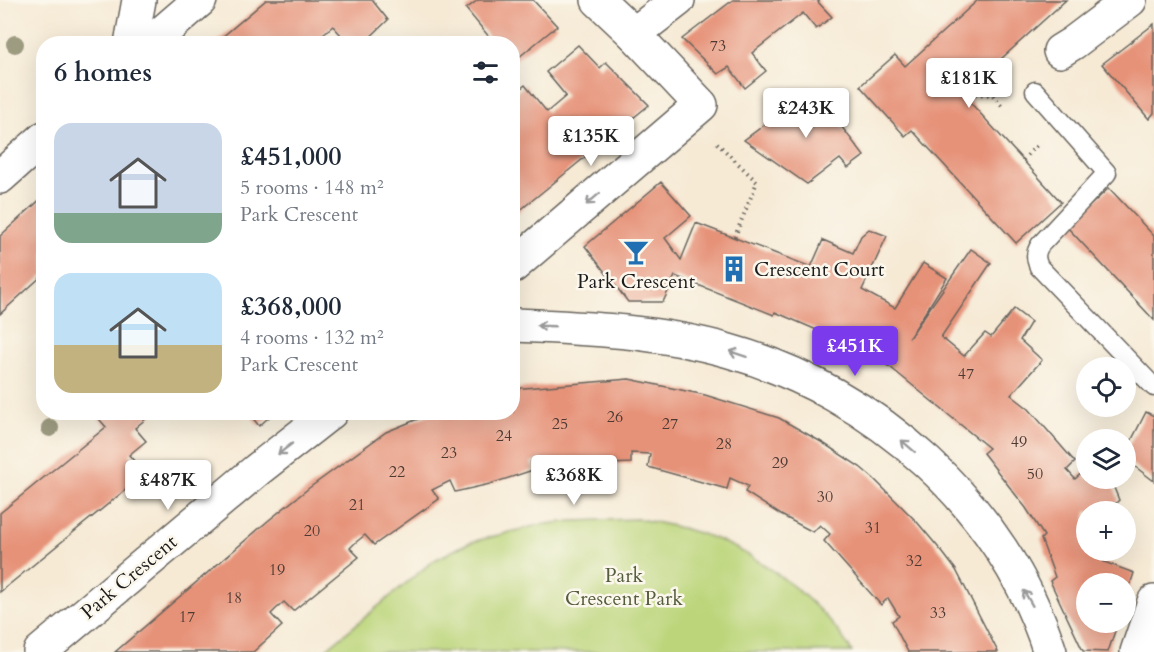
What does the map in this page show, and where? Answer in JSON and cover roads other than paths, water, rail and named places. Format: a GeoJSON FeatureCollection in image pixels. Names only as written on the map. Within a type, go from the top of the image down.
{"type":"FeatureCollection","features":[{"type":"Feature","properties":{"kind":"street"},"geometry":{"type":"LineString","coordinates":[[132,36],[139,0]]}},
{"type":"Feature","properties":{"kind":"street"},"geometry":{"type":"LineString","coordinates":[[157,36],[200,0]]}},
{"type":"Feature","properties":{"kind":"street"},"geometry":{"type":"LineString","coordinates":[[520,260],[701,105],[634,34],[598,0]]}},
{"type":"Feature","properties":{"kind":"street"},"geometry":{"type":"LineString","coordinates":[[634,34],[678,0]]}},
{"type":"Feature","properties":{"kind":"street"},"geometry":{"type":"LineString","coordinates":[[1060,51],[1073,44],[1130,0]]}},
{"type":"Feature","properties":{"kind":"street"},"geometry":{"type":"LineString","coordinates":[[0,177],[36,145]]}},
{"type":"Feature","properties":{"kind":"street"},"geometry":{"type":"LineString","coordinates":[[520,325],[606,329],[689,342],[729,351],[804,378],[868,415],[927,462],[979,518],[999,547],[1033,606],[1050,652]]}},
{"type":"Feature","properties":{"kind":"street","name":"Park Crescent"},"geometry":{"type":"LineString","coordinates":[[40,652],[257,470],[321,420]]}},
{"type":"Feature","properties":{"kind":"street"},"geometry":{"type":"LineString","coordinates":[[1137,652],[1154,602]]}},
{"type":"Feature","properties":{"kind":"lane"},"geometry":{"type":"LineString","coordinates":[[1035,92],[1107,173],[1040,245],[1036,253],[1036,260],[1039,267],[1154,387]]}},
{"type":"Feature","properties":{"kind":"place","name":"Park Crescent"},"geometry":{"type":"Point","coordinates":[636,252]}},
{"type":"Feature","properties":{"kind":"place","name":"Crescent Court"},"geometry":{"type":"Point","coordinates":[734,269]}},
{"type":"Feature","properties":{"kind":"park label","name":"Park Crescent Park"},"geometry":{"type":"Point","coordinates":[624,586]}}]}
